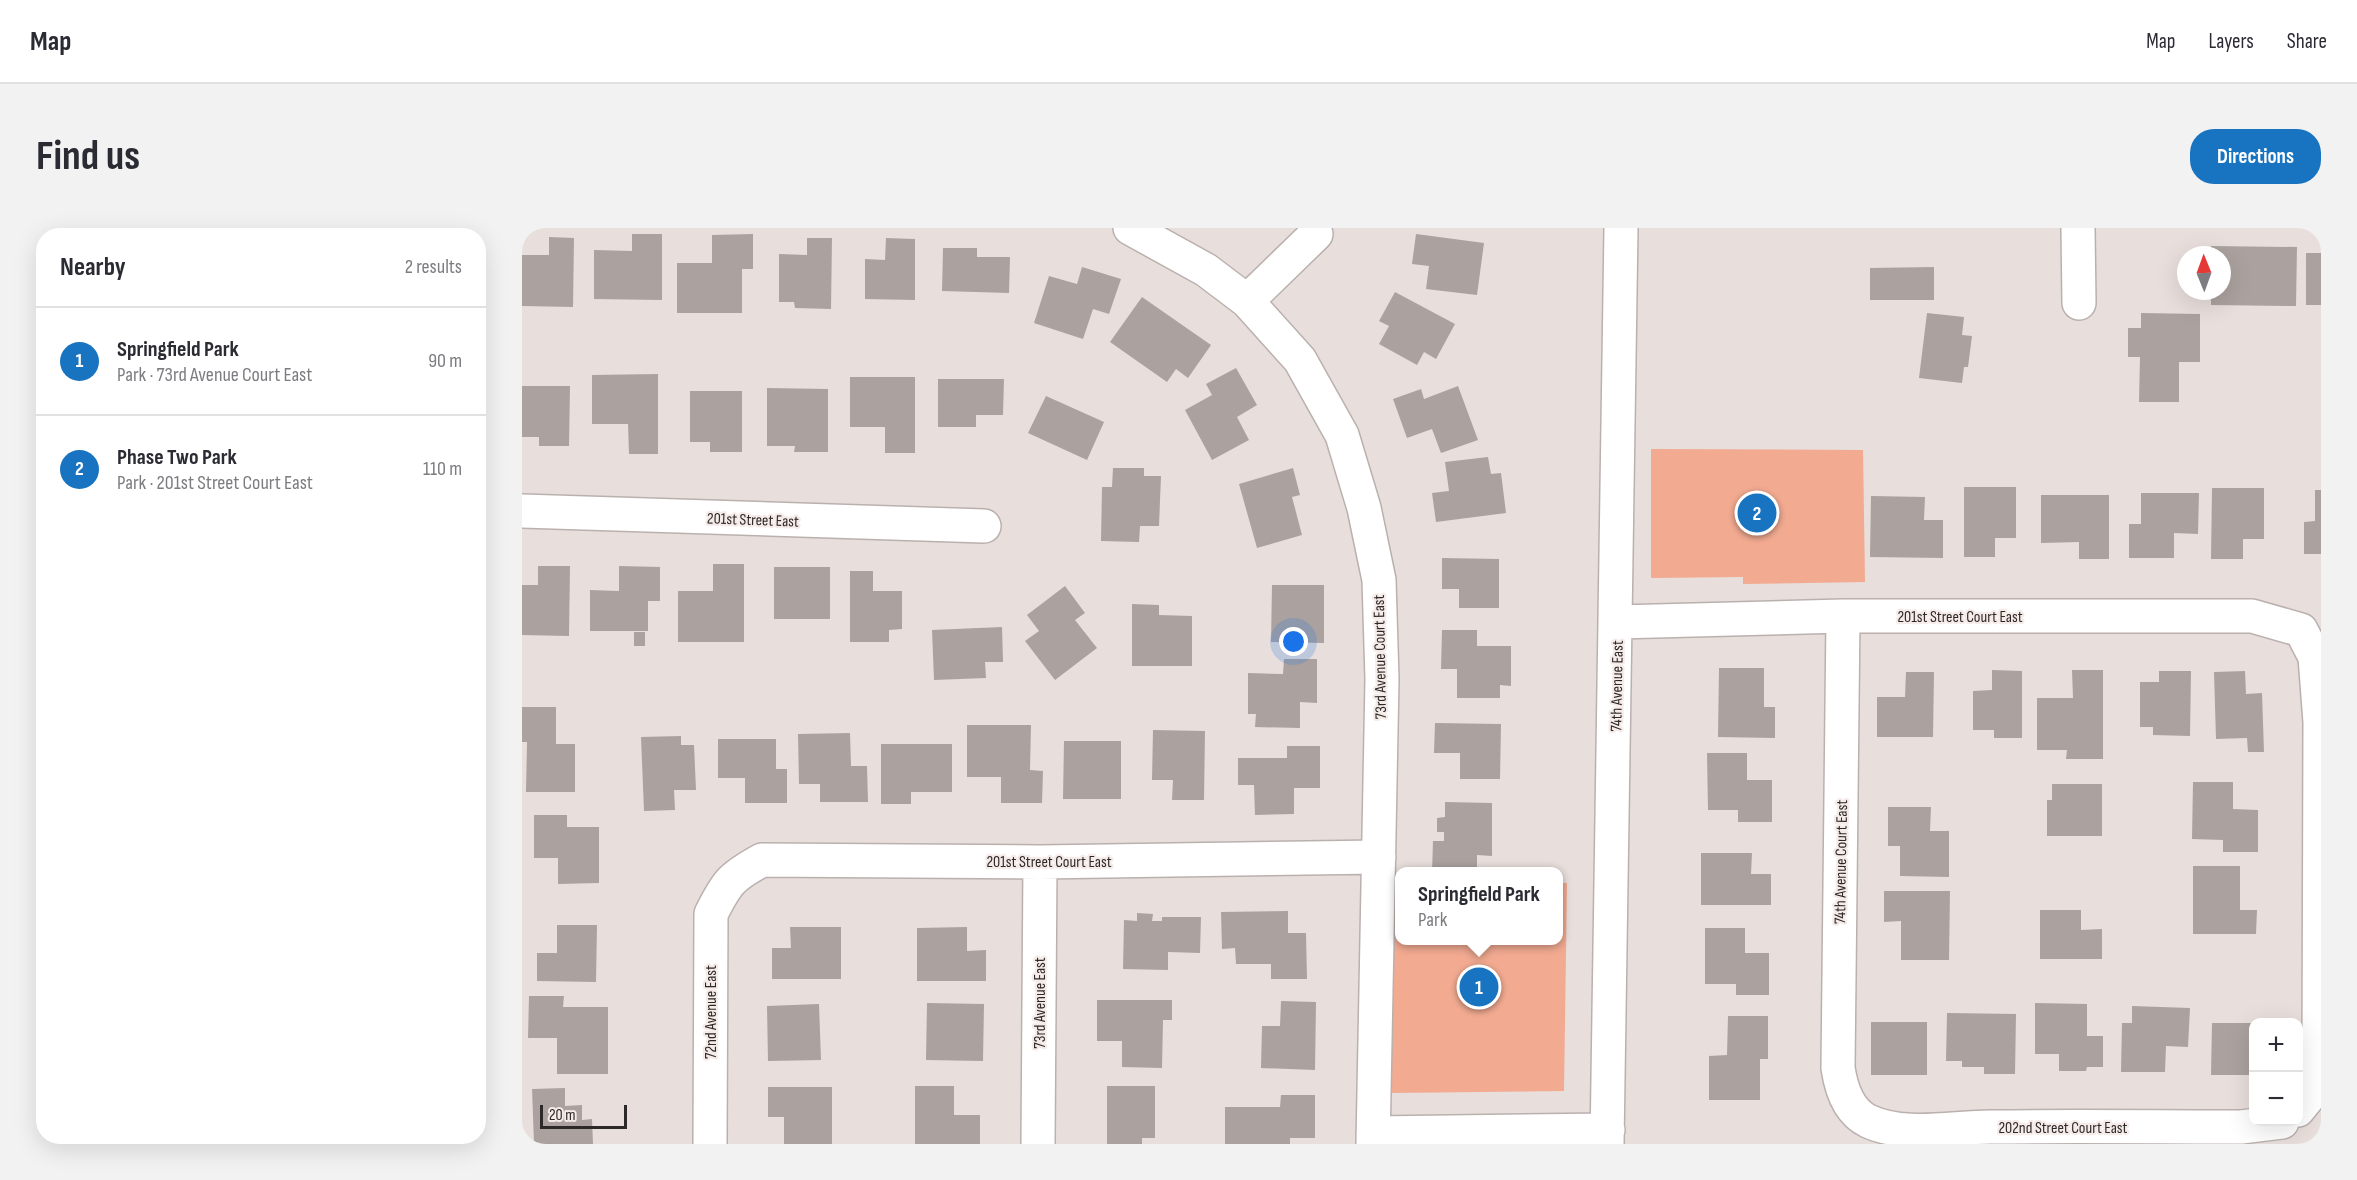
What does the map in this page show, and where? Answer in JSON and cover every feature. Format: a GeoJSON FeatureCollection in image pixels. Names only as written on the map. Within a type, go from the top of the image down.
{"type":"FeatureCollection","features":[{"type":"Feature","properties":{"kind":"street","name":"73rd Avenue Court East"},"geometry":{"type":"LineString","coordinates":[[1130,228],[1206,270],[1247,301],[1300,360],[1337,426],[1365,508],[1379,580],[1382,679],[1373,1138]]}},
{"type":"Feature","properties":{"kind":"street","name":"74th Avenue East"},"geometry":{"type":"LineString","coordinates":[[1608,1137],[1622,228]]}},
{"type":"Feature","properties":{"kind":"street"},"geometry":{"type":"LineString","coordinates":[[2078,228],[2079,303]]}},
{"type":"Feature","properties":{"kind":"street"},"geometry":{"type":"LineString","coordinates":[[1247,301],[1316,234]]}},
{"type":"Feature","properties":{"kind":"street","name":"201st Street East"},"geometry":{"type":"LineString","coordinates":[[522,511],[984,526]]}},
{"type":"Feature","properties":{"kind":"street","name":"201st Street Court East"},"geometry":{"type":"LineString","coordinates":[[1617,622],[1843,616],[2252,616],[2301,630],[2315,657],[2320,722],[2319,1065],[2314,1090],[2303,1103]]}},
{"type":"Feature","properties":{"kind":"street","name":"74th Avenue Court East"},"geometry":{"type":"LineString","coordinates":[[1843,616],[1838,1068],[1842,1092],[1851,1105]]}},
{"type":"Feature","properties":{"kind":"street","name":"201st Street Court East"},"geometry":{"type":"LineString","coordinates":[[726,884],[740,872],[762,860],[1040,862],[1379,857]]}},
{"type":"Feature","properties":{"kind":"street","name":"73rd Avenue East"},"geometry":{"type":"LineString","coordinates":[[1038,1144],[1040,862]]}},
{"type":"Feature","properties":{"kind":"street","name":"72nd Avenue East"},"geometry":{"type":"LineString","coordinates":[[710,1144],[711,914],[726,884]]}},
{"type":"Feature","properties":{"kind":"street","name":"202nd Street Court East"},"geometry":{"type":"LineString","coordinates":[[1851,1105],[1867,1121],[1906,1130],[1987,1127],[2241,1127],[2249,1125]]}},
{"type":"Feature","properties":{"kind":"street"},"geometry":{"type":"LineString","coordinates":[[1373,1138],[1608,1137]]}},
{"type":"Feature","properties":{"kind":"shaded area"},"geometry":{"type":"Polygon","coordinates":[[[1651,449],[1863,450],[1865,582],[1743,584],[1743,577],[1651,578],[1651,449]]]}},
{"type":"Feature","properties":{"kind":"shaded area"},"geometry":{"type":"Polygon","coordinates":[[[1394,881],[1395,945],[1563,945],[1563,883],[1567,883],[1564,1091],[1390,1093],[1394,881]]]}},
{"type":"Feature","properties":{"kind":"building"},"geometry":{"type":"Polygon","coordinates":[[[632,234],[662,234],[662,300],[594,299],[594,250],[632,251],[632,234]]]}},
{"type":"Feature","properties":{"kind":"building"},"geometry":{"type":"Polygon","coordinates":[[[753,234],[753,269],[742,269],[742,313],[677,313],[677,263],[712,263],[712,235],[753,234]]]}},
{"type":"Feature","properties":{"kind":"building"},"geometry":{"type":"Polygon","coordinates":[[[1416,234],[1484,243],[1477,295],[1426,289],[1429,266],[1412,264],[1416,234]]]}},
{"type":"Feature","properties":{"kind":"building"},"geometry":{"type":"Polygon","coordinates":[[[549,237],[574,238],[573,307],[522,306],[522,255],[549,255],[549,237]]]}},
{"type":"Feature","properties":{"kind":"building"},"geometry":{"type":"Polygon","coordinates":[[[807,238],[832,238],[831,309],[795,308],[794,302],[779,302],[779,254],[807,255],[807,238]]]}},
{"type":"Feature","properties":{"kind":"building"},"geometry":{"type":"Polygon","coordinates":[[[886,238],[915,239],[915,300],[865,299],[865,259],[885,260],[886,238]]]}},
{"type":"Feature","properties":{"kind":"building"},"geometry":{"type":"Polygon","coordinates":[[[2231,246],[2297,247],[2296,306],[2211,305],[2211,300],[2231,300],[2231,246]]]}},
{"type":"Feature","properties":{"kind":"building"},"geometry":{"type":"Polygon","coordinates":[[[943,248],[977,248],[977,257],[1010,257],[1009,293],[942,291],[943,248]]]}},
{"type":"Feature","properties":{"kind":"building"},"geometry":{"type":"Polygon","coordinates":[[[2306,253],[2321,253],[2321,305],[2306,305],[2306,253]]]}},
{"type":"Feature","properties":{"kind":"building"},"geometry":{"type":"Polygon","coordinates":[[[1082,267],[1121,279],[1109,314],[1093,309],[1083,339],[1034,323],[1049,276],[1077,284],[1082,267]]]}},
{"type":"Feature","properties":{"kind":"building"},"geometry":{"type":"Polygon","coordinates":[[[1934,267],[1934,300],[1870,300],[1870,268],[1934,267]]]}},
{"type":"Feature","properties":{"kind":"building"},"geometry":{"type":"Polygon","coordinates":[[[1395,292],[1455,324],[1436,359],[1424,352],[1417,365],[1379,344],[1389,326],[1379,321],[1395,292]]]}},
{"type":"Feature","properties":{"kind":"building"},"geometry":{"type":"Polygon","coordinates":[[[1142,297],[1211,345],[1188,378],[1176,369],[1167,382],[1110,342],[1142,297]]]}},
{"type":"Feature","properties":{"kind":"building"},"geometry":{"type":"Polygon","coordinates":[[[1927,313],[1964,317],[1962,335],[1972,336],[1968,367],[1964,367],[1962,383],[1919,378],[1927,313]]]}},
{"type":"Feature","properties":{"kind":"building"},"geometry":{"type":"Polygon","coordinates":[[[2141,313],[2200,314],[2200,362],[2179,362],[2179,402],[2139,402],[2140,357],[2128,357],[2128,328],[2141,328],[2141,313]]]}},
{"type":"Feature","properties":{"kind":"building"},"geometry":{"type":"Polygon","coordinates":[[[1236,368],[1257,405],[1237,417],[1249,440],[1212,460],[1185,410],[1212,395],[1206,384],[1236,368]]]}},
{"type":"Feature","properties":{"kind":"building"},"geometry":{"type":"Polygon","coordinates":[[[658,374],[658,454],[629,454],[628,424],[592,424],[592,375],[658,374]]]}},
{"type":"Feature","properties":{"kind":"building"},"geometry":{"type":"Polygon","coordinates":[[[850,377],[915,377],[915,453],[885,453],[885,427],[850,427],[850,377]]]}},
{"type":"Feature","properties":{"kind":"building"},"geometry":{"type":"Polygon","coordinates":[[[938,379],[1004,379],[1003,415],[976,415],[976,427],[938,427],[938,379]]]}},
{"type":"Feature","properties":{"kind":"building"},"geometry":{"type":"Polygon","coordinates":[[[522,386],[570,386],[569,446],[539,446],[539,437],[522,437],[522,386]]]}},
{"type":"Feature","properties":{"kind":"building"},"geometry":{"type":"Polygon","coordinates":[[[1458,386],[1478,440],[1441,453],[1432,429],[1407,438],[1393,399],[1421,389],[1424,399],[1458,386]]]}},
{"type":"Feature","properties":{"kind":"building"},"geometry":{"type":"Polygon","coordinates":[[[767,388],[828,389],[828,452],[794,452],[795,446],[767,446],[767,388]]]}},
{"type":"Feature","properties":{"kind":"building"},"geometry":{"type":"Polygon","coordinates":[[[690,391],[742,391],[742,452],[710,452],[710,442],[690,442],[690,391]]]}},
{"type":"Feature","properties":{"kind":"building"},"geometry":{"type":"Polygon","coordinates":[[[1046,396],[1104,422],[1087,460],[1028,433],[1046,396]]]}},
{"type":"Feature","properties":{"kind":"building"},"geometry":{"type":"Polygon","coordinates":[[[1488,457],[1491,474],[1501,473],[1506,513],[1436,522],[1432,493],[1449,491],[1445,462],[1488,457]]]}},
{"type":"Feature","properties":{"kind":"building"},"geometry":{"type":"Polygon","coordinates":[[[1113,468],[1144,468],[1144,476],[1161,476],[1159,526],[1140,526],[1139,542],[1101,541],[1102,487],[1112,487],[1113,468]]]}},
{"type":"Feature","properties":{"kind":"building"},"geometry":{"type":"Polygon","coordinates":[[[1293,468],[1300,495],[1292,497],[1302,535],[1257,548],[1239,484],[1293,468]]]}},
{"type":"Feature","properties":{"kind":"building"},"geometry":{"type":"Polygon","coordinates":[[[1964,487],[2016,487],[2016,538],[1995,538],[1995,557],[1964,557],[1964,487]]]}},
{"type":"Feature","properties":{"kind":"building"},"geometry":{"type":"Polygon","coordinates":[[[2212,488],[2264,488],[2264,539],[2243,539],[2243,559],[2211,559],[2212,488]]]}},
{"type":"Feature","properties":{"kind":"building"},"geometry":{"type":"Polygon","coordinates":[[[2315,490],[2321,490],[2321,554],[2304,554],[2304,522],[2315,521],[2315,490]]]}},
{"type":"Feature","properties":{"kind":"building"},"geometry":{"type":"Polygon","coordinates":[[[2141,493],[2199,493],[2198,534],[2174,533],[2174,558],[2129,558],[2129,524],[2141,524],[2141,493]]]}},
{"type":"Feature","properties":{"kind":"building"},"geometry":{"type":"Polygon","coordinates":[[[2041,495],[2109,495],[2109,559],[2079,559],[2079,542],[2041,543],[2041,495]]]}},
{"type":"Feature","properties":{"kind":"building"},"geometry":{"type":"Polygon","coordinates":[[[1871,496],[1925,497],[1924,520],[1943,520],[1943,558],[1870,557],[1871,496]]]}},
{"type":"Feature","properties":{"kind":"building"},"geometry":{"type":"Polygon","coordinates":[[[1442,558],[1499,559],[1499,608],[1459,608],[1459,589],[1442,589],[1442,558]]]}},
{"type":"Feature","properties":{"kind":"building"},"geometry":{"type":"Polygon","coordinates":[[[713,564],[744,564],[744,642],[678,642],[678,591],[713,591],[713,564]]]}},
{"type":"Feature","properties":{"kind":"building"},"geometry":{"type":"Polygon","coordinates":[[[538,566],[570,566],[569,636],[522,635],[522,585],[538,585],[538,566]]]}},
{"type":"Feature","properties":{"kind":"building"},"geometry":{"type":"Polygon","coordinates":[[[619,566],[660,567],[660,601],[648,601],[648,631],[590,631],[590,590],[619,591],[619,566]]]}},
{"type":"Feature","properties":{"kind":"building"},"geometry":{"type":"Polygon","coordinates":[[[774,567],[830,567],[830,619],[774,619],[774,567]]]}},
{"type":"Feature","properties":{"kind":"building"},"geometry":{"type":"Polygon","coordinates":[[[850,571],[873,571],[873,591],[902,591],[902,629],[889,630],[889,642],[850,642],[850,571]]]}},
{"type":"Feature","properties":{"kind":"building"},"geometry":{"type":"Polygon","coordinates":[[[1272,585],[1324,585],[1324,643],[1271,642],[1272,585]]]}},
{"type":"Feature","properties":{"kind":"building"},"geometry":{"type":"Polygon","coordinates":[[[1065,586],[1085,613],[1075,620],[1097,648],[1055,680],[1025,641],[1039,631],[1027,615],[1065,586]]]}},
{"type":"Feature","properties":{"kind":"building"},"geometry":{"type":"Polygon","coordinates":[[[1132,604],[1159,605],[1159,615],[1192,616],[1192,666],[1132,666],[1132,604]]]}},
{"type":"Feature","properties":{"kind":"building"},"geometry":{"type":"Polygon","coordinates":[[[1002,627],[1003,662],[985,662],[986,678],[934,680],[932,630],[1002,627]]]}},
{"type":"Feature","properties":{"kind":"building"},"geometry":{"type":"Polygon","coordinates":[[[1442,630],[1477,630],[1477,646],[1511,646],[1511,686],[1500,685],[1500,698],[1457,698],[1457,669],[1441,669],[1442,630]]]}},
{"type":"Feature","properties":{"kind":"building"},"geometry":{"type":"Polygon","coordinates":[[[634,632],[645,632],[645,646],[634,646],[634,632]]]}},
{"type":"Feature","properties":{"kind":"building"},"geometry":{"type":"Polygon","coordinates":[[[1284,659],[1317,659],[1317,703],[1300,702],[1300,728],[1255,727],[1256,714],[1248,714],[1248,673],[1283,674],[1284,659]]]}},
{"type":"Feature","properties":{"kind":"building"},"geometry":{"type":"Polygon","coordinates":[[[1719,668],[1764,668],[1764,707],[1775,707],[1775,738],[1718,737],[1719,668]]]}},
{"type":"Feature","properties":{"kind":"building"},"geometry":{"type":"Polygon","coordinates":[[[1992,670],[2022,671],[2022,738],[1994,738],[1994,730],[1973,730],[1973,691],[1992,690],[1992,670]]]}},
{"type":"Feature","properties":{"kind":"building"},"geometry":{"type":"Polygon","coordinates":[[[2072,670],[2103,670],[2103,759],[2066,759],[2067,750],[2037,750],[2037,698],[2073,698],[2072,670]]]}},
{"type":"Feature","properties":{"kind":"building"},"geometry":{"type":"Polygon","coordinates":[[[2159,671],[2191,671],[2190,736],[2153,735],[2153,727],[2140,727],[2140,682],[2159,682],[2159,671]]]}},
{"type":"Feature","properties":{"kind":"building"},"geometry":{"type":"Polygon","coordinates":[[[2245,671],[2246,694],[2262,693],[2264,752],[2248,752],[2247,738],[2216,739],[2214,672],[2245,671]]]}},
{"type":"Feature","properties":{"kind":"building"},"geometry":{"type":"Polygon","coordinates":[[[1906,672],[1934,672],[1933,737],[1877,737],[1877,697],[1905,697],[1906,672]]]}},
{"type":"Feature","properties":{"kind":"building"},"geometry":{"type":"Polygon","coordinates":[[[522,707],[556,707],[556,744],[575,744],[575,792],[526,792],[527,742],[522,742],[522,707]]]}},
{"type":"Feature","properties":{"kind":"building"},"geometry":{"type":"Polygon","coordinates":[[[1435,723],[1501,724],[1500,779],[1460,779],[1460,753],[1434,753],[1435,723]]]}},
{"type":"Feature","properties":{"kind":"building"},"geometry":{"type":"Polygon","coordinates":[[[967,725],[1031,725],[1030,770],[1043,771],[1042,803],[1001,803],[1001,777],[967,777],[967,725]]]}},
{"type":"Feature","properties":{"kind":"building"},"geometry":{"type":"Polygon","coordinates":[[[1153,730],[1205,731],[1204,800],[1172,800],[1173,780],[1152,780],[1153,730]]]}},
{"type":"Feature","properties":{"kind":"building"},"geometry":{"type":"Polygon","coordinates":[[[850,733],[851,766],[867,766],[868,802],[820,802],[820,784],[799,784],[798,734],[850,733]]]}},
{"type":"Feature","properties":{"kind":"building"},"geometry":{"type":"Polygon","coordinates":[[[681,736],[681,745],[694,745],[696,790],[674,790],[675,810],[644,811],[641,737],[681,736]]]}},
{"type":"Feature","properties":{"kind":"building"},"geometry":{"type":"Polygon","coordinates":[[[718,739],[776,739],[776,769],[787,769],[787,803],[745,803],[745,778],[718,778],[718,739]]]}},
{"type":"Feature","properties":{"kind":"building"},"geometry":{"type":"Polygon","coordinates":[[[1064,741],[1121,741],[1121,799],[1063,799],[1064,741]]]}},
{"type":"Feature","properties":{"kind":"building"},"geometry":{"type":"Polygon","coordinates":[[[881,744],[952,744],[952,792],[911,792],[911,804],[881,804],[881,744]]]}},
{"type":"Feature","properties":{"kind":"building"},"geometry":{"type":"Polygon","coordinates":[[[1287,746],[1320,746],[1320,788],[1294,788],[1294,814],[1255,815],[1254,785],[1238,785],[1238,758],[1287,758],[1287,746]]]}},
{"type":"Feature","properties":{"kind":"building"},"geometry":{"type":"Polygon","coordinates":[[[1707,753],[1747,753],[1747,780],[1772,780],[1772,822],[1738,822],[1738,810],[1708,810],[1707,753]]]}},
{"type":"Feature","properties":{"kind":"building"},"geometry":{"type":"Polygon","coordinates":[[[2193,782],[2233,782],[2233,809],[2258,810],[2258,852],[2223,852],[2223,840],[2192,839],[2193,782]]]}},
{"type":"Feature","properties":{"kind":"building"},"geometry":{"type":"Polygon","coordinates":[[[2052,784],[2102,784],[2102,836],[2047,836],[2047,800],[2052,800],[2052,784]]]}},
{"type":"Feature","properties":{"kind":"building"},"geometry":{"type":"Polygon","coordinates":[[[1445,802],[1492,803],[1492,856],[1477,855],[1477,867],[1432,867],[1433,841],[1444,841],[1444,832],[1437,832],[1437,818],[1445,817],[1445,802]]]}},
{"type":"Feature","properties":{"kind":"building"},"geometry":{"type":"Polygon","coordinates":[[[1888,807],[1931,807],[1930,831],[1949,831],[1949,877],[1900,876],[1900,846],[1888,846],[1888,807]]]}},
{"type":"Feature","properties":{"kind":"building"},"geometry":{"type":"Polygon","coordinates":[[[534,815],[567,815],[567,827],[599,827],[599,883],[558,884],[558,858],[534,858],[534,815]]]}},
{"type":"Feature","properties":{"kind":"building"},"geometry":{"type":"Polygon","coordinates":[[[1701,853],[1752,853],[1751,874],[1771,874],[1771,905],[1701,905],[1701,853]]]}},
{"type":"Feature","properties":{"kind":"building"},"geometry":{"type":"Polygon","coordinates":[[[2193,866],[2240,866],[2240,910],[2257,910],[2256,934],[2193,934],[2193,866]]]}},
{"type":"Feature","properties":{"kind":"building"},"geometry":{"type":"Polygon","coordinates":[[[1884,891],[1950,891],[1949,960],[1901,960],[1901,921],[1884,922],[1884,891]]]}},
{"type":"Feature","properties":{"kind":"building"},"geometry":{"type":"Polygon","coordinates":[[[2040,910],[2081,910],[2081,930],[2102,929],[2102,959],[2040,959],[2040,910]]]}},
{"type":"Feature","properties":{"kind":"building"},"geometry":{"type":"Polygon","coordinates":[[[1288,911],[1288,933],[1306,933],[1307,979],[1271,979],[1271,964],[1236,964],[1235,948],[1222,949],[1221,912],[1288,911]]]}},
{"type":"Feature","properties":{"kind":"building"},"geometry":{"type":"Polygon","coordinates":[[[1137,913],[1153,914],[1152,921],[1162,921],[1162,917],[1201,917],[1200,953],[1168,952],[1168,970],[1123,969],[1124,920],[1137,921],[1137,913]]]}},
{"type":"Feature","properties":{"kind":"building"},"geometry":{"type":"Polygon","coordinates":[[[557,925],[597,925],[596,982],[537,981],[537,953],[557,953],[557,925]]]}},
{"type":"Feature","properties":{"kind":"building"},"geometry":{"type":"Polygon","coordinates":[[[790,927],[841,927],[841,979],[772,979],[772,948],[791,948],[790,927]]]}},
{"type":"Feature","properties":{"kind":"building"},"geometry":{"type":"Polygon","coordinates":[[[967,927],[967,951],[986,950],[986,981],[917,981],[917,928],[967,927]]]}},
{"type":"Feature","properties":{"kind":"building"},"geometry":{"type":"Polygon","coordinates":[[[1705,928],[1745,928],[1745,953],[1769,953],[1769,995],[1736,995],[1736,984],[1705,984],[1705,928]]]}},
{"type":"Feature","properties":{"kind":"building"},"geometry":{"type":"Polygon","coordinates":[[[529,996],[564,996],[563,1007],[608,1007],[608,1074],[557,1074],[557,1038],[528,1038],[529,996]]]}},
{"type":"Feature","properties":{"kind":"building"},"geometry":{"type":"Polygon","coordinates":[[[1097,1000],[1172,1000],[1172,1020],[1163,1020],[1162,1068],[1122,1067],[1122,1041],[1097,1041],[1097,1000]]]}},
{"type":"Feature","properties":{"kind":"building"},"geometry":{"type":"Polygon","coordinates":[[[1281,1001],[1316,1002],[1315,1070],[1261,1068],[1262,1026],[1280,1026],[1281,1001]]]}},
{"type":"Feature","properties":{"kind":"building"},"geometry":{"type":"Polygon","coordinates":[[[927,1003],[984,1004],[983,1061],[926,1060],[927,1003]]]}},
{"type":"Feature","properties":{"kind":"building"},"geometry":{"type":"Polygon","coordinates":[[[2035,1003],[2087,1004],[2087,1036],[2103,1036],[2103,1067],[2087,1067],[2086,1071],[2059,1071],[2059,1054],[2035,1054],[2035,1003]]]}},
{"type":"Feature","properties":{"kind":"building"},"geometry":{"type":"Polygon","coordinates":[[[819,1004],[821,1060],[768,1061],[767,1006],[819,1004]]]}},
{"type":"Feature","properties":{"kind":"building"},"geometry":{"type":"Polygon","coordinates":[[[2132,1006],[2190,1008],[2188,1047],[2166,1046],[2165,1072],[2121,1072],[2122,1023],[2132,1023],[2132,1006]]]}},
{"type":"Feature","properties":{"kind":"building"},"geometry":{"type":"Polygon","coordinates":[[[1947,1013],[2016,1014],[2015,1074],[1984,1074],[1984,1067],[1962,1067],[1962,1061],[1946,1061],[1947,1013]]]}},
{"type":"Feature","properties":{"kind":"building"},"geometry":{"type":"Polygon","coordinates":[[[1728,1016],[1768,1016],[1768,1059],[1760,1059],[1760,1100],[1709,1100],[1709,1056],[1727,1055],[1728,1016]]]}},
{"type":"Feature","properties":{"kind":"building"},"geometry":{"type":"Polygon","coordinates":[[[1871,1022],[1927,1022],[1927,1075],[1871,1075],[1871,1022]]]}},
{"type":"Feature","properties":{"kind":"building"},"geometry":{"type":"Polygon","coordinates":[[[2212,1023],[2249,1023],[2249,1075],[2211,1075],[2212,1023]]]}},
{"type":"Feature","properties":{"kind":"building"},"geometry":{"type":"Polygon","coordinates":[[[915,1086],[954,1086],[954,1115],[980,1115],[980,1144],[915,1144],[915,1086]]]}},
{"type":"Feature","properties":{"kind":"building"},"geometry":{"type":"Polygon","coordinates":[[[1107,1086],[1155,1086],[1155,1138],[1142,1138],[1142,1144],[1107,1144],[1107,1086]]]}},
{"type":"Feature","properties":{"kind":"building"},"geometry":{"type":"Polygon","coordinates":[[[768,1087],[832,1087],[832,1144],[784,1144],[784,1117],[768,1117],[768,1087]]]}},
{"type":"Feature","properties":{"kind":"building"},"geometry":{"type":"Polygon","coordinates":[[[565,1088],[565,1106],[582,1105],[582,1120],[592,1119],[593,1144],[534,1144],[532,1089],[565,1088]]]}},
{"type":"Feature","properties":{"kind":"building"},"geometry":{"type":"Polygon","coordinates":[[[1281,1095],[1315,1095],[1315,1138],[1290,1138],[1290,1144],[1225,1144],[1225,1107],[1280,1107],[1281,1095]]]}},
{"type":"Feature","properties":{"kind":"place","name":"Phase Two Park"},"geometry":{"type":"Point","coordinates":[1757,513]}},
{"type":"Feature","properties":{"kind":"place","name":"Springfield Park"},"geometry":{"type":"Point","coordinates":[1479,987]}}]}
